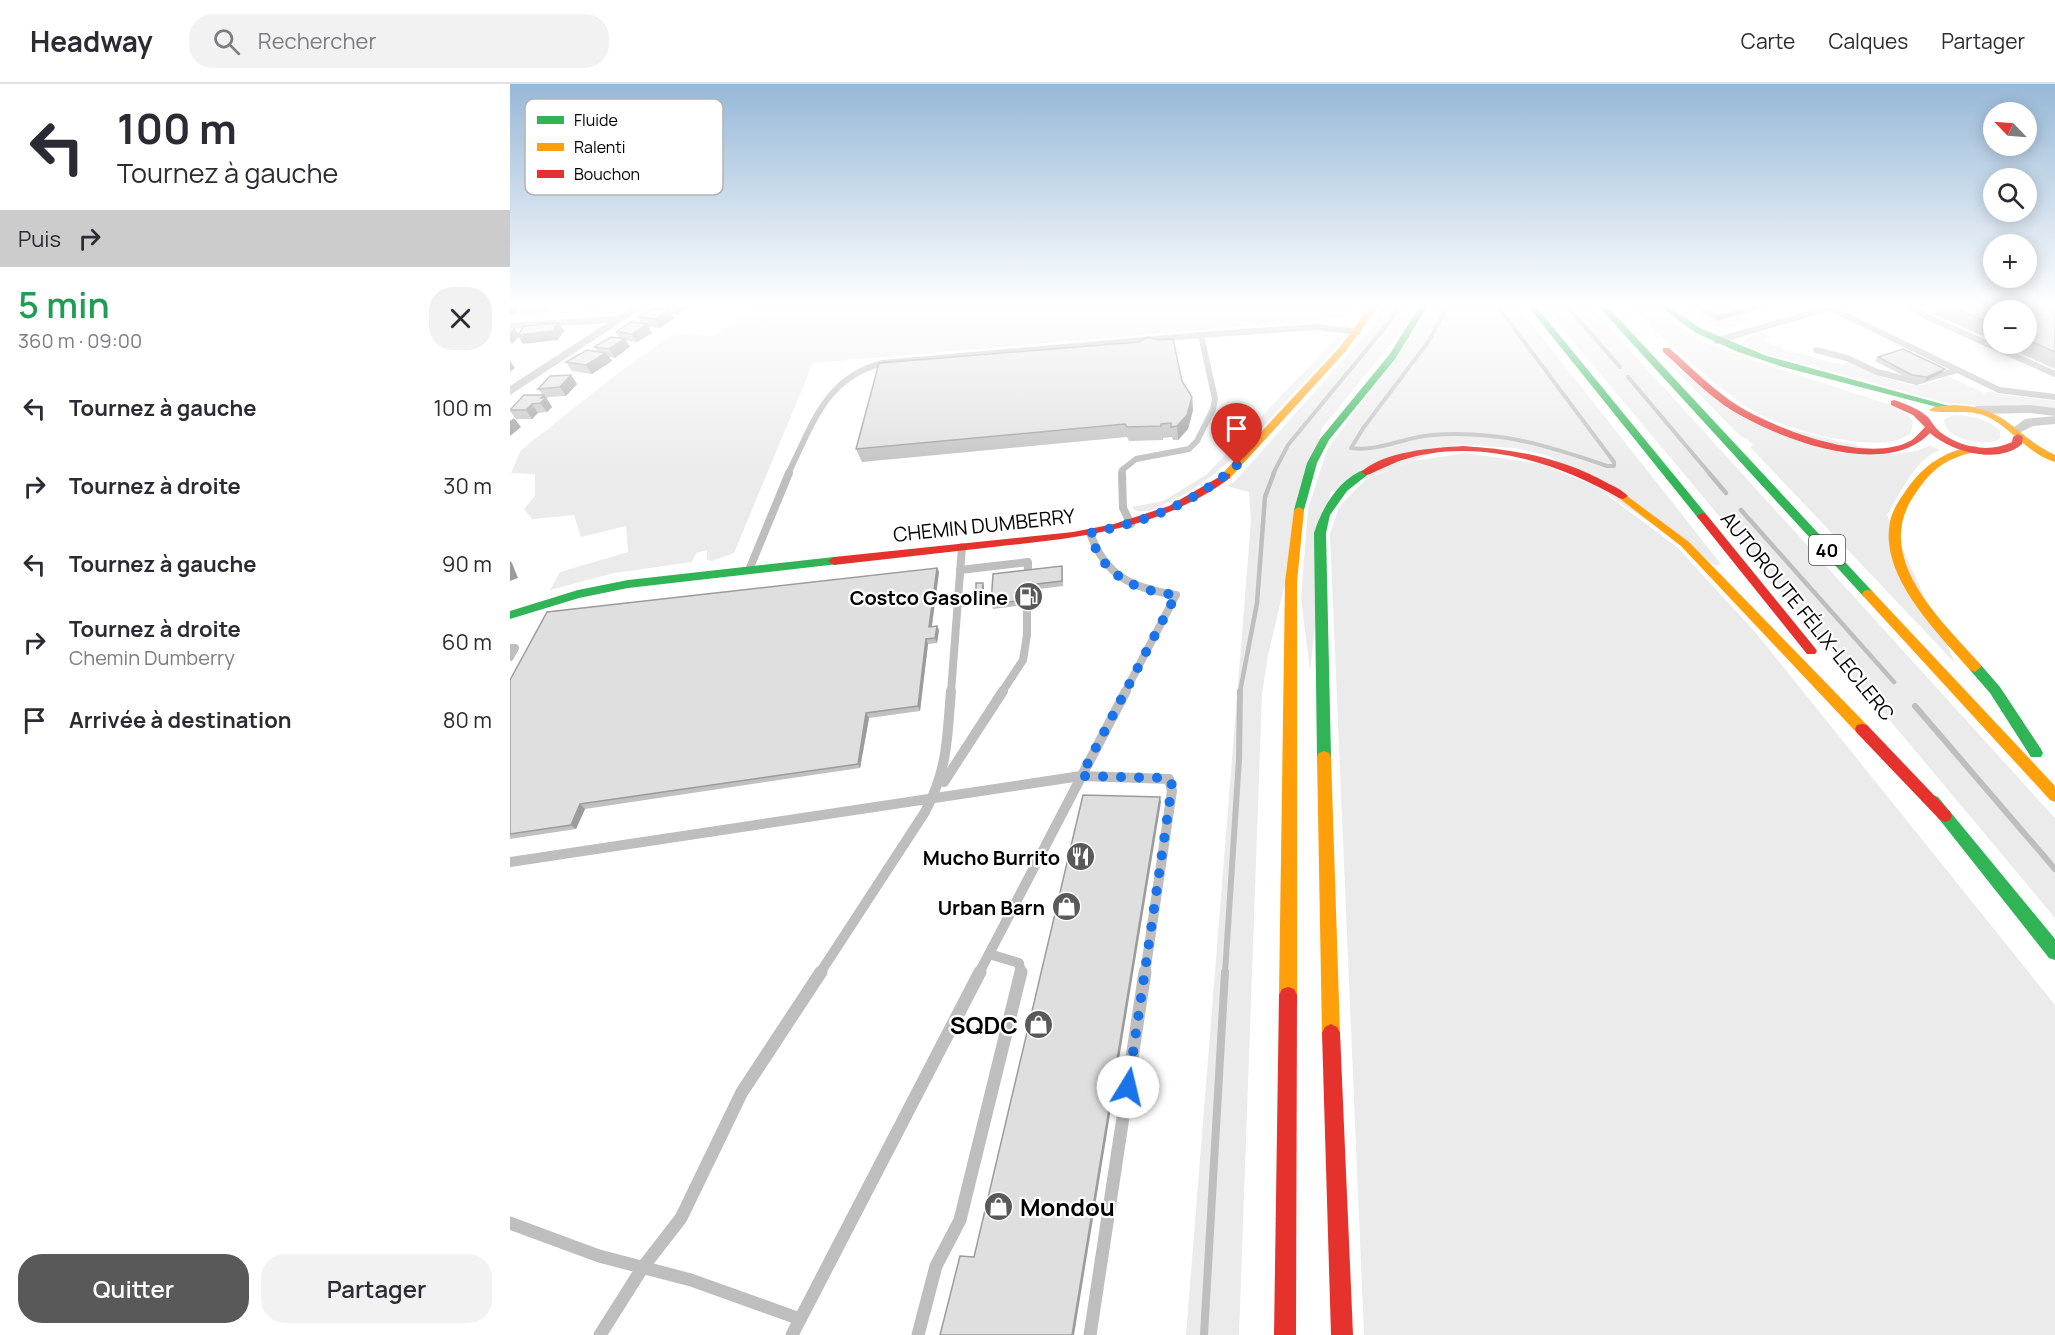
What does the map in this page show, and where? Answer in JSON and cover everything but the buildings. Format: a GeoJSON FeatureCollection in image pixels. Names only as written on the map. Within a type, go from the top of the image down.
{"type":"FeatureCollection","features":[{"type":"Feature","properties":{"kind":"main road","name":"CHEMIN DUMBERRY"},"geometry":{"type":"LineString","coordinates":[[510,615],[553,600],[609,587],[1090,533],[1131,524],[1179,507],[1206,491],[1228,474],[1330,362]]}},
{"type":"Feature","properties":{"kind":"main road"},"geometry":{"type":"LineString","coordinates":[[1285,1335],[1290,670],[1297,519],[1306,478],[1318,450],[1388,362]]}},
{"type":"Feature","properties":{"kind":"main road","name":"AUTOROUTE FÉLIX-LECLERC"},"geometry":{"type":"LineString","coordinates":[[1577,362],[1823,665]]}},
{"type":"Feature","properties":{"kind":"main road","name":"40"},"geometry":{"type":"LineString","coordinates":[[1654,362],[2055,796]]}},
{"type":"Feature","properties":{"kind":"main road"},"geometry":{"type":"LineString","coordinates":[[1681,362],[1734,407],[1779,430],[1837,446],[1878,450],[1913,444],[1923,438],[1931,411],[1948,407]]}},
{"type":"Feature","properties":{"kind":"main road"},"geometry":{"type":"LineString","coordinates":[[1778,362],[1894,402],[1953,443],[2016,457]]}},
{"type":"Feature","properties":{"kind":"main road"},"geometry":{"type":"LineString","coordinates":[[1786,365],[1948,407],[1976,410],[1998,419],[2016,434],[2055,459]]}},
{"type":"Feature","properties":{"kind":"main road"},"geometry":{"type":"LineString","coordinates":[[1990,451],[2010,449],[2017,444],[2016,434]]}},
{"type":"Feature","properties":{"kind":"main road"},"geometry":{"type":"LineString","coordinates":[[1342,1335],[1329,969],[1319,565],[1321,527],[1331,506],[1344,489],[1365,474],[1393,461],[1423,453],[1456,449],[1491,450],[1535,457],[1563,465],[1600,483],[1647,512],[1685,544],[1945,816]]}},
{"type":"Feature","properties":{"kind":"main road"},"geometry":{"type":"LineString","coordinates":[[1974,449],[1950,453],[1938,458],[1916,485],[1897,512],[1893,531],[1897,555],[1907,582],[1917,597],[1995,690],[2055,781]]}},
{"type":"Feature","properties":{"kind":"main road"},"geometry":{"type":"LineString","coordinates":[[2032,462],[2055,470]]}},
{"type":"Feature","properties":{"kind":"main road","name":"AUTOROUTE FÉLIX-LECLERC"},"geometry":{"type":"LineString","coordinates":[[1837,683],[2055,952]]}},
{"type":"Feature","properties":{"kind":"street"},"geometry":{"type":"LineString","coordinates":[[510,391],[554,362]]}},
{"type":"Feature","properties":{"kind":"street"},"geometry":{"type":"LineString","coordinates":[[1976,410],[2055,411]]}},
{"type":"Feature","properties":{"kind":"street"},"geometry":{"type":"LineString","coordinates":[[2016,434],[2030,422],[2055,420]]}},
{"type":"Feature","properties":{"kind":"lane"},"geometry":{"type":"LineString","coordinates":[[749,570],[788,474],[818,412],[838,385],[860,370],[890,362]]}},
{"type":"Feature","properties":{"kind":"lane"},"geometry":{"type":"LineString","coordinates":[[1131,524],[1123,508],[1122,470],[1136,459],[1189,449],[1197,441],[1213,408],[1214,389],[1208,362]]}},
{"type":"Feature","properties":{"kind":"lane"},"geometry":{"type":"LineString","coordinates":[[1856,362],[1877,372],[1917,382],[1924,382],[1958,370]]}},
{"type":"Feature","properties":{"kind":"lane"},"geometry":{"type":"LineString","coordinates":[[1942,362],[1999,390],[2055,397]]}},
{"type":"Feature","properties":{"kind":"lane"},"geometry":{"type":"LineString","coordinates":[[2029,362],[2055,374]]}},
{"type":"Feature","properties":{"kind":"lane"},"geometry":{"type":"LineString","coordinates":[[792,1335],[1176,595],[1136,585],[1114,573],[1099,556],[1090,533]]}},
{"type":"Feature","properties":{"kind":"lane"},"geometry":{"type":"LineString","coordinates":[[933,799],[943,775],[945,762],[962,547]]}},
{"type":"Feature","properties":{"kind":"lane"},"geometry":{"type":"LineString","coordinates":[[960,570],[1028,562],[1028,575]]}},
{"type":"Feature","properties":{"kind":"lane"},"geometry":{"type":"LineString","coordinates":[[600,1335],[644,1267],[689,1204],[742,1092],[1023,660],[1027,635],[1027,605]]}},
{"type":"Feature","properties":{"kind":"lane"},"geometry":{"type":"LineString","coordinates":[[510,648],[515,648],[510,657]]}},
{"type":"Feature","properties":{"kind":"lane"},"geometry":{"type":"LineString","coordinates":[[510,862],[1081,776],[1169,779],[1172,785],[1153,929],[1090,1335]]}},
{"type":"Feature","properties":{"kind":"lane"},"geometry":{"type":"LineString","coordinates":[[918,1335],[936,1266],[960,1220],[1021,972],[1019,963],[989,954]]}},
{"type":"Feature","properties":{"kind":"lane"},"geometry":{"type":"LineString","coordinates":[[510,1223],[599,1256],[691,1280],[800,1319]]}},
{"type":"Feature","properties":{"kind":"shaded area"},"geometry":{"type":"Polygon","coordinates":[[[633,362],[820,362],[813,363],[734,553],[712,561],[707,560],[707,550],[696,553],[692,562],[614,573],[550,590],[560,572],[628,552],[626,526],[581,537],[574,515],[532,519],[524,509],[535,496],[535,474],[511,473],[521,450],[633,362]]]}},
{"type":"Feature","properties":{"kind":"shaded area"},"geometry":{"type":"Polygon","coordinates":[[[1313,362],[1323,362],[1221,469],[1187,492],[1160,506],[1148,511],[1134,510],[1132,507],[1163,501],[1206,475],[1313,362]]]}},
{"type":"Feature","properties":{"kind":"shaded area"},"geometry":{"type":"Polygon","coordinates":[[[1341,362],[1376,362],[1322,428],[1268,655],[1262,694],[1239,1335],[1186,1335],[1251,521],[1249,492],[1227,486],[1235,481],[1341,362]]]}},
{"type":"Feature","properties":{"kind":"shaded area"},"geometry":{"type":"Polygon","coordinates":[[[1390,362],[1562,362],[1721,564],[1716,566],[1549,456],[1515,448],[1457,444],[1330,492],[1310,671],[1301,598],[1308,509],[1327,450],[1390,362]]]}},
{"type":"Feature","properties":{"kind":"shaded area"},"geometry":{"type":"Polygon","coordinates":[[[1591,362],[1641,362],[2055,818],[2055,918],[1591,362]]]}},
{"type":"Feature","properties":{"kind":"shaded area"},"geometry":{"type":"Polygon","coordinates":[[[1668,362],[1743,418],[1891,454],[1917,451],[1930,445],[1940,450],[1923,461],[1916,469],[1887,515],[1955,663],[1750,447],[1753,445],[1741,437],[1668,362]]]}},
{"type":"Feature","properties":{"kind":"shaded area"},"geometry":{"type":"Polygon","coordinates":[[[1691,362],[1760,362],[1891,405],[1907,414],[1913,422],[1911,433],[1895,441],[1878,443],[1837,439],[1793,428],[1755,412],[1691,362]]]}},
{"type":"Feature","properties":{"kind":"shaded area"},"geometry":{"type":"Polygon","coordinates":[[[1798,362],[1833,362],[1843,365],[1851,362],[1873,373],[1913,385],[1931,383],[1948,376],[1984,393],[1991,391],[1998,394],[2055,401],[2055,408],[2019,405],[1995,408],[1943,402],[1798,362]]]}},
{"type":"Feature","properties":{"kind":"shaded area"},"geometry":{"type":"Polygon","coordinates":[[[1954,415],[1973,417],[1990,423],[2000,431],[2000,439],[1976,442],[1958,437],[1950,432],[1944,419],[1954,415]]]}},
{"type":"Feature","properties":{"kind":"shaded area"},"geometry":{"type":"Polygon","coordinates":[[[1466,453],[1542,464],[1595,486],[1677,547],[1756,633],[2055,1005],[2055,1335],[1364,1335],[1330,534],[1339,507],[1366,479],[1412,461],[1466,453]]]}},
{"type":"Feature","properties":{"kind":"waterway"},"geometry":{"type":"LineString","coordinates":[[1273,474],[1288,445],[1356,362]]}},
{"type":"Feature","properties":{"kind":"waterway"},"geometry":{"type":"LineString","coordinates":[[1413,362],[1351,448],[1371,448],[1432,435],[1479,435],[1521,441],[1607,466],[1614,466],[1614,462],[1540,362]]}},
{"type":"Feature","properties":{"kind":"waterway"},"geometry":{"type":"LineString","coordinates":[[1616,362],[1620,367]]}},
{"type":"Feature","properties":{"kind":"waterway"},"geometry":{"type":"LineString","coordinates":[[1628,377],[1710,474]]}},
{"type":"Feature","properties":{"kind":"waterway"},"geometry":{"type":"LineString","coordinates":[[1240,692],[1257,603],[1265,497],[1274,473]]}},
{"type":"Feature","properties":{"kind":"waterway"},"geometry":{"type":"LineString","coordinates":[[1709,473],[1726,493]]}},
{"type":"Feature","properties":{"kind":"waterway"},"geometry":{"type":"LineString","coordinates":[[1741,510],[1894,682]]}},
{"type":"Feature","properties":{"kind":"waterway"},"geometry":{"type":"LineString","coordinates":[[1225,973],[1239,759],[1240,691]]}},
{"type":"Feature","properties":{"kind":"waterway"},"geometry":{"type":"LineString","coordinates":[[1915,706],[2055,869]]}},
{"type":"Feature","properties":{"kind":"waterway"},"geometry":{"type":"LineString","coordinates":[[1204,1335],[1225,972]]}},
{"type":"Feature","properties":{"kind":"traffic: fast"},"geometry":{"type":"LineString","coordinates":[[1299,510],[1312,463],[1325,439],[1388,362]]}},
{"type":"Feature","properties":{"kind":"traffic: fast"},"geometry":{"type":"LineString","coordinates":[[1577,362],[1702,516]]}},
{"type":"Feature","properties":{"kind":"traffic: fast"},"geometry":{"type":"LineString","coordinates":[[1654,362],[1868,594]]}},
{"type":"Feature","properties":{"kind":"traffic: fast"},"geometry":{"type":"LineString","coordinates":[[1778,362],[1948,407]]}},
{"type":"Feature","properties":{"kind":"traffic: fast"},"geometry":{"type":"LineString","coordinates":[[1324,757],[1320,533],[1325,515],[1343,489],[1366,472]]}},
{"type":"Feature","properties":{"kind":"traffic: fast"},"geometry":{"type":"LineString","coordinates":[[510,615],[578,594],[628,584],[834,561]]}},
{"type":"Feature","properties":{"kind":"traffic: fast"},"geometry":{"type":"LineString","coordinates":[[1975,667],[1995,690],[2036,753]]}},
{"type":"Feature","properties":{"kind":"traffic: fast"},"geometry":{"type":"LineString","coordinates":[[1933,801],[2055,952]]}},
{"type":"Feature","properties":{"kind":"traffic: slow"},"geometry":{"type":"LineString","coordinates":[[1226,476],[1331,362]]}},
{"type":"Feature","properties":{"kind":"traffic: slow"},"geometry":{"type":"LineString","coordinates":[[1934,410],[1964,408],[1984,412],[2002,421],[2026,441],[2055,459]]}},
{"type":"Feature","properties":{"kind":"traffic: slow"},"geometry":{"type":"LineString","coordinates":[[1974,449],[1946,457],[1933,465],[1921,478],[1898,513],[1894,542],[1899,562],[1920,601],[1975,667]]}},
{"type":"Feature","properties":{"kind":"traffic: slow"},"geometry":{"type":"LineString","coordinates":[[1623,496],[1685,544],[1862,729]]}},
{"type":"Feature","properties":{"kind":"traffic: slow"},"geometry":{"type":"LineString","coordinates":[[1288,995],[1291,582],[1299,510]]}},
{"type":"Feature","properties":{"kind":"traffic: slow"},"geometry":{"type":"LineString","coordinates":[[1868,594],[2055,796]]}},
{"type":"Feature","properties":{"kind":"traffic: slow"},"geometry":{"type":"LineString","coordinates":[[1324,757],[1331,1033]]}},
{"type":"Feature","properties":{"kind":"traffic: jam"},"geometry":{"type":"LineString","coordinates":[[1680,362],[1709,389],[1737,409],[1775,428],[1823,444],[1871,451],[1893,449],[1915,442],[1930,428]]}},
{"type":"Feature","properties":{"kind":"traffic: jam"},"geometry":{"type":"LineString","coordinates":[[1894,403],[1920,416],[1947,441],[1967,449],[1998,451],[2017,444],[2018,437]]}},
{"type":"Feature","properties":{"kind":"traffic: jam"},"geometry":{"type":"LineString","coordinates":[[1366,472],[1396,459],[1429,451],[1463,449],[1497,451],[1531,457],[1564,467],[1595,480],[1623,496]]}},
{"type":"Feature","properties":{"kind":"traffic: jam"},"geometry":{"type":"LineString","coordinates":[[834,561],[1073,535],[1114,527],[1173,508],[1209,489],[1226,476]]}},
{"type":"Feature","properties":{"kind":"traffic: jam"},"geometry":{"type":"LineString","coordinates":[[1702,516],[1811,651]]}},
{"type":"Feature","properties":{"kind":"traffic: jam"},"geometry":{"type":"LineString","coordinates":[[1862,729],[1945,816]]}},
{"type":"Feature","properties":{"kind":"traffic: jam"},"geometry":{"type":"LineString","coordinates":[[1285,1335],[1288,995]]}},
{"type":"Feature","properties":{"kind":"traffic: jam"},"geometry":{"type":"LineString","coordinates":[[1331,1033],[1342,1335]]}},
{"type":"Feature","properties":{"kind":"place","name":"Costco Gasoline"},"geometry":{"type":"Point","coordinates":[1029,597]}},
{"type":"Feature","properties":{"kind":"place","name":"Mucho Burrito"},"geometry":{"type":"Point","coordinates":[1081,857]}},
{"type":"Feature","properties":{"kind":"place","name":"Urban Barn"},"geometry":{"type":"Point","coordinates":[1066,907]}},
{"type":"Feature","properties":{"kind":"place","name":"SQDC"},"geometry":{"type":"Point","coordinates":[1039,1024]}},
{"type":"Feature","properties":{"kind":"place","name":"Mondou"},"geometry":{"type":"Point","coordinates":[999,1206]}},
{"type":"Feature","properties":{"kind":"route"},"geometry":{"type":"LineString","coordinates":[[1128,1087],[1153,929],[1172,785],[1169,779],[1164,778],[1081,776],[1176,595],[1136,585],[1114,573],[1095,550],[1090,533],[1127,525],[1179,507],[1206,491],[1237,465]]}}]}
